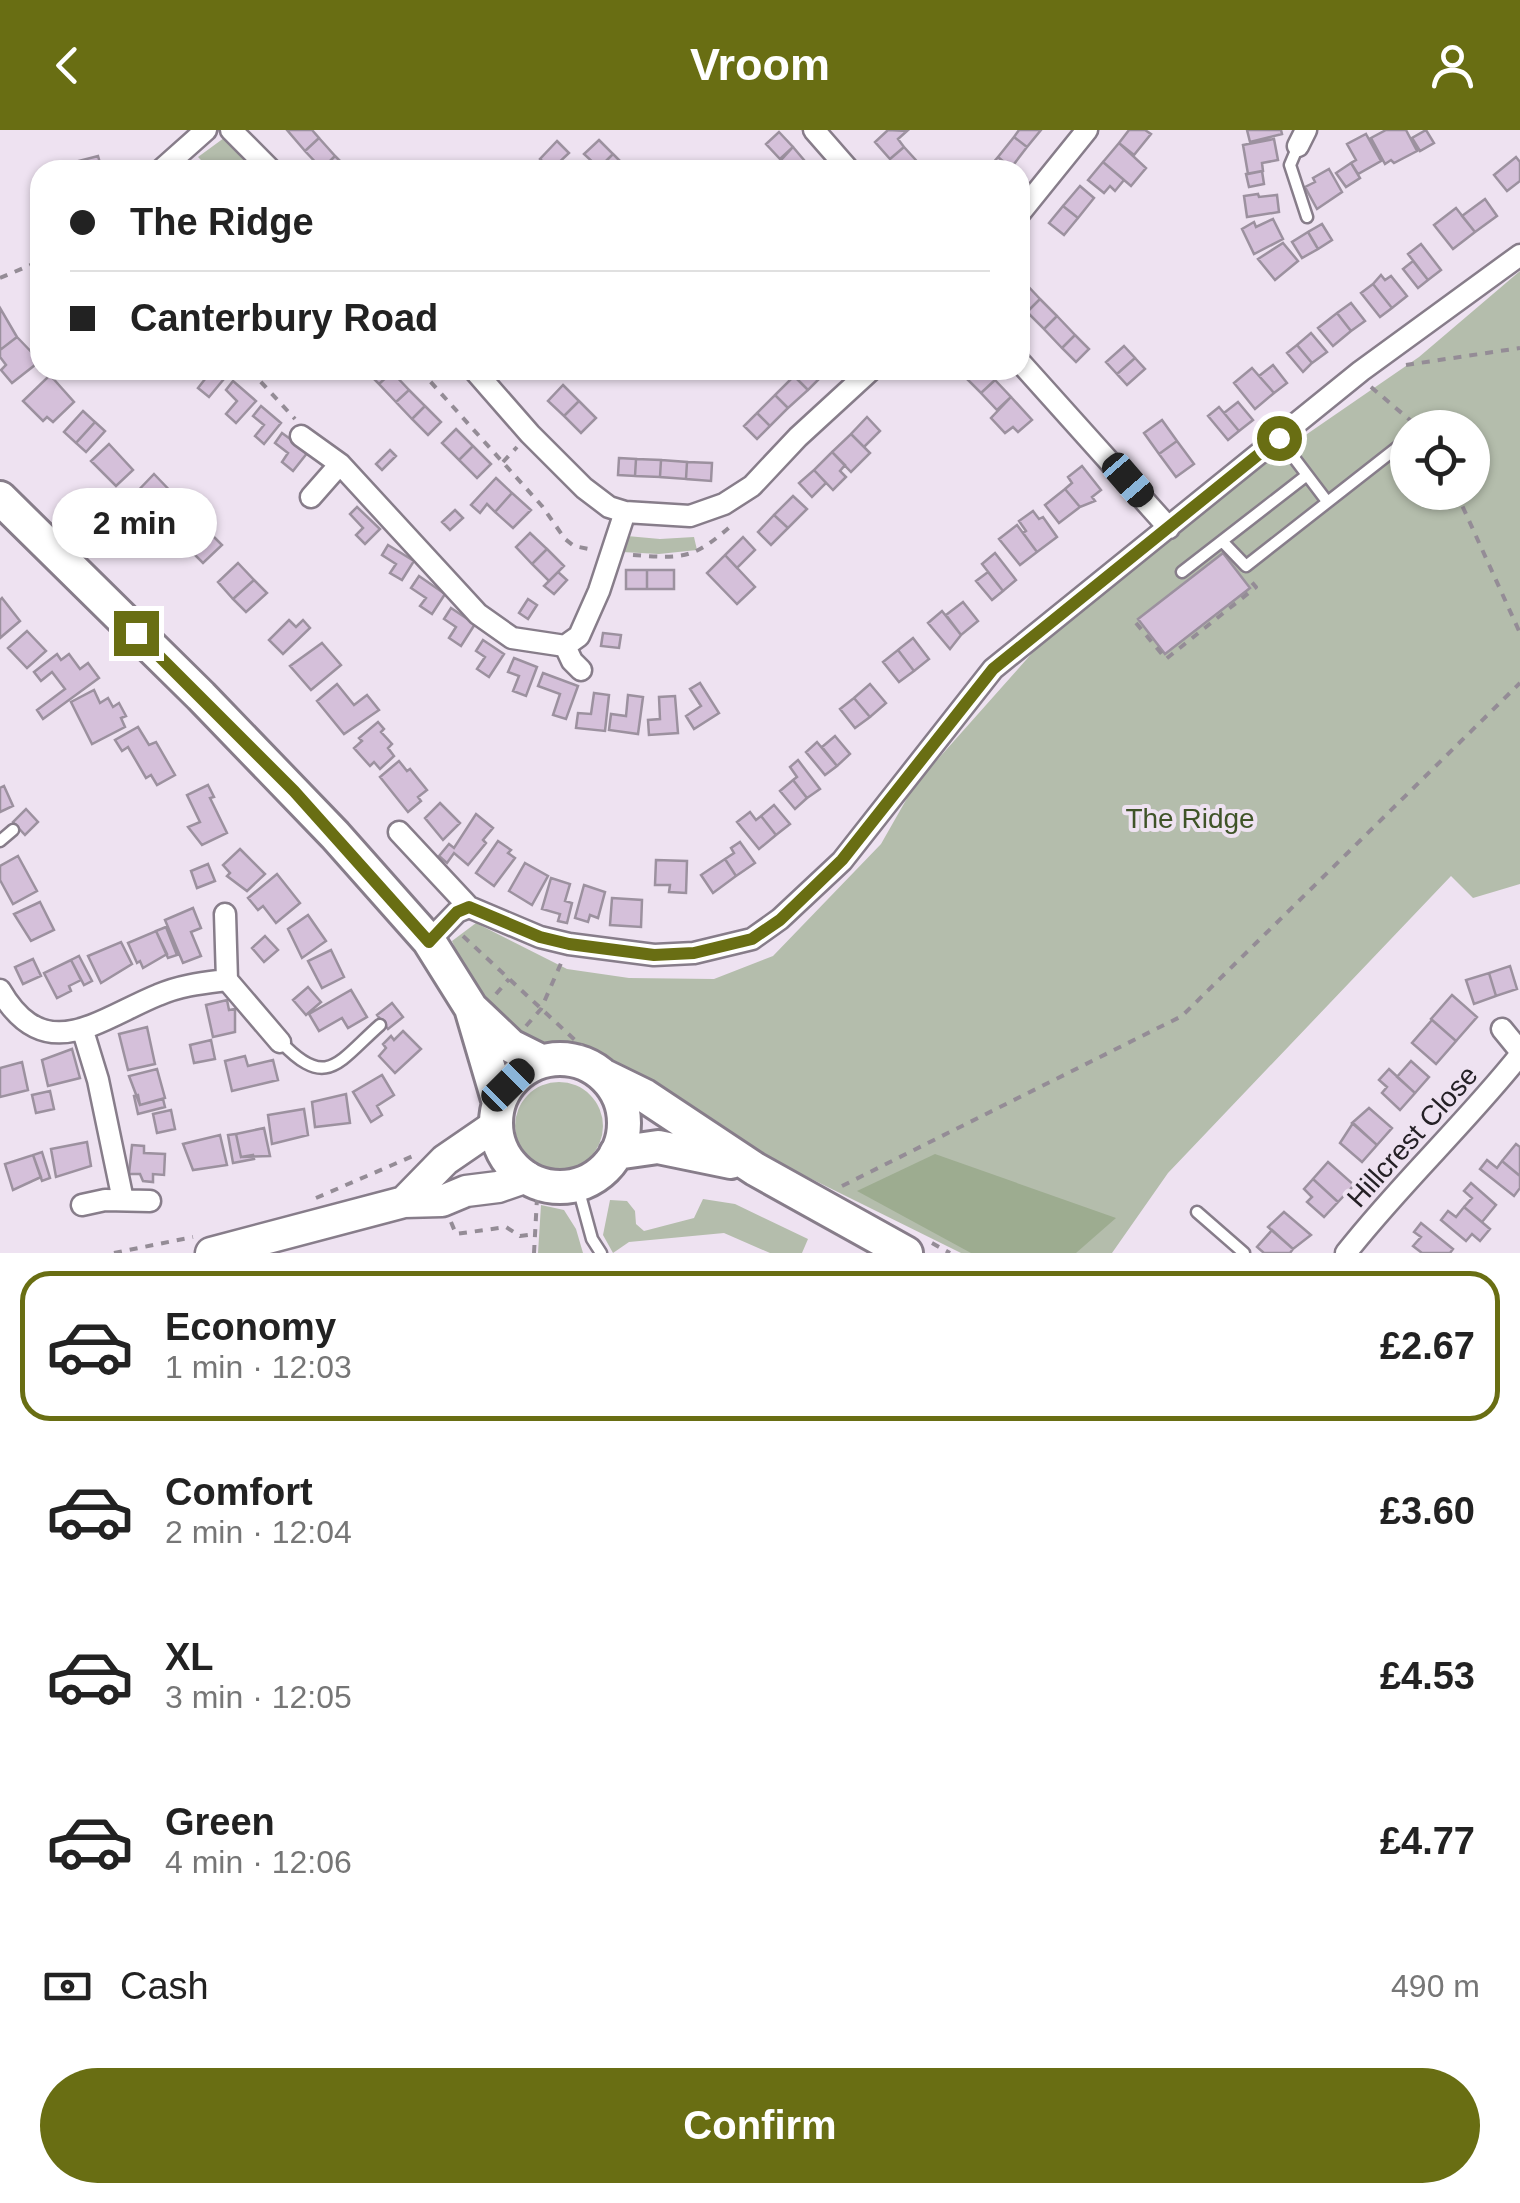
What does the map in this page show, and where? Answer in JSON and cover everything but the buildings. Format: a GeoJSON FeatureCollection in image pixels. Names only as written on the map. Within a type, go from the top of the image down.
{"type":"FeatureCollection","features":[{"type":"Feature","properties":{"kind":"highway"},"geometry":{"type":"LineString","coordinates":[[0,498],[438,931],[478,1007],[511,1046],[541,1061]]}},
{"type":"Feature","properties":{"kind":"highway"},"geometry":{"type":"LineString","coordinates":[[478,1007],[500,1146],[511,1164],[532,1180],[550,1186],[576,1184],[606,1167],[616,1153],[623,1133],[623,1112],[616,1092],[603,1075]]}},
{"type":"Feature","properties":{"kind":"highway"},"geometry":{"type":"LineString","coordinates":[[497,1114],[508,1085],[522,1070],[541,1061],[562,1058],[584,1063],[645,1096],[755,1169],[906,1253]]}},
{"type":"Feature","properties":{"kind":"highway"},"geometry":{"type":"LineString","coordinates":[[616,1153],[658,1147],[699,1153],[755,1169]]}},
{"type":"Feature","properties":{"kind":"main road"},"geometry":{"type":"LineString","coordinates":[[404,1202],[497,1114]]}},
{"type":"Feature","properties":{"kind":"main road"},"geometry":{"type":"LineString","coordinates":[[203,1245],[404,1202],[442,1201],[466,1191],[532,1180]]}},
{"type":"Feature","properties":{"kind":"street"},"geometry":{"type":"LineString","coordinates":[[172,160],[206,130]]}},
{"type":"Feature","properties":{"kind":"street"},"geometry":{"type":"LineString","coordinates":[[230,130],[262,160]]}},
{"type":"Feature","properties":{"kind":"street"},"geometry":{"type":"LineString","coordinates":[[814,130],[840,160]]}},
{"type":"Feature","properties":{"kind":"street"},"geometry":{"type":"LineString","coordinates":[[1030,200],[1086,130]]}},
{"type":"Feature","properties":{"kind":"street"},"geometry":{"type":"LineString","coordinates":[[399,832],[469,907],[540,937],[654,955],[722,948],[752,939],[780,920],[842,860],[993,669],[1361,372],[1520,255]]}},
{"type":"Feature","properties":{"kind":"street"},"geometry":{"type":"LineString","coordinates":[[1030,373],[1169,528]]}},
{"type":"Feature","properties":{"kind":"street"},"geometry":{"type":"LineString","coordinates":[[483,380],[530,434],[584,488],[609,507],[625,512],[690,516],[724,504],[752,486],[798,436],[860,380]]}},
{"type":"Feature","properties":{"kind":"street"},"geometry":{"type":"LineString","coordinates":[[301,436],[340,464],[478,614],[512,638],[564,646],[579,636],[625,512]]}},
{"type":"Feature","properties":{"kind":"street"},"geometry":{"type":"LineString","coordinates":[[312,497],[340,464]]}},
{"type":"Feature","properties":{"kind":"street"},"geometry":{"type":"LineString","coordinates":[[564,646],[581,670]]}},
{"type":"Feature","properties":{"kind":"street"},"geometry":{"type":"LineString","coordinates":[[438,931],[469,907]]}},
{"type":"Feature","properties":{"kind":"street"},"geometry":{"type":"LineString","coordinates":[[224,914],[227,980],[280,1042]]}},
{"type":"Feature","properties":{"kind":"street"},"geometry":{"type":"LineString","coordinates":[[0,990],[26,1022],[52,1032],[83,1031],[185,985],[227,980]]}},
{"type":"Feature","properties":{"kind":"street","name":"Hillcrest Close"},"geometry":{"type":"LineString","coordinates":[[1346,1253],[1374,1217],[1476,1109],[1520,1053],[1502,1029]]}},
{"type":"Feature","properties":{"kind":"street"},"geometry":{"type":"LineString","coordinates":[[83,1031],[98,1080],[123,1200]]}},
{"type":"Feature","properties":{"kind":"street"},"geometry":{"type":"LineString","coordinates":[[82,1206],[150,1201]]}},
{"type":"Feature","properties":{"kind":"lane"},"geometry":{"type":"LineString","coordinates":[[1302,138],[1290,165],[1307,216]]}},
{"type":"Feature","properties":{"kind":"lane"},"geometry":{"type":"LineString","coordinates":[[1279,438],[1326,500]]}},
{"type":"Feature","properties":{"kind":"lane"},"geometry":{"type":"LineString","coordinates":[[1222,541],[1246,566],[1390,452]]}},
{"type":"Feature","properties":{"kind":"lane"},"geometry":{"type":"LineString","coordinates":[[1182,572],[1308,475]]}},
{"type":"Feature","properties":{"kind":"lane"},"geometry":{"type":"LineString","coordinates":[[0,841],[13,830]]}},
{"type":"Feature","properties":{"kind":"lane"},"geometry":{"type":"LineString","coordinates":[[280,1042],[301,1063],[313,1069],[327,1067],[380,1025]]}},
{"type":"Feature","properties":{"kind":"lane"},"geometry":{"type":"LineString","coordinates":[[576,1184],[592,1239],[601,1253]]}},
{"type":"Feature","properties":{"kind":"lane"},"geometry":{"type":"LineString","coordinates":[[1197,1212],[1244,1253]]}},
{"type":"Feature","properties":{"kind":"path"},"geometry":{"type":"LineString","coordinates":[[0,278],[30,264]]}},
{"type":"Feature","properties":{"kind":"path"},"geometry":{"type":"LineString","coordinates":[[1397,410],[1370,387],[1361,372],[1520,348]]}},
{"type":"Feature","properties":{"kind":"path"},"geometry":{"type":"LineString","coordinates":[[259,380],[307,431],[301,436]]}},
{"type":"Feature","properties":{"kind":"path"},"geometry":{"type":"LineString","coordinates":[[429,380],[574,546],[612,553],[690,556],[737,520]]}},
{"type":"Feature","properties":{"kind":"path"},"geometry":{"type":"LineString","coordinates":[[1464,510],[1520,633]]}},
{"type":"Feature","properties":{"kind":"path"},"geometry":{"type":"LineString","coordinates":[[1136,623],[1166,659],[1256,587],[1240,570],[1246,566]]}},
{"type":"Feature","properties":{"kind":"path"},"geometry":{"type":"LineString","coordinates":[[828,1191],[1182,1016],[1520,683]]}},
{"type":"Feature","properties":{"kind":"path"},"geometry":{"type":"LineString","coordinates":[[438,931],[509,979],[541,1009],[569,944]]}},
{"type":"Feature","properties":{"kind":"path"},"geometry":{"type":"LineString","coordinates":[[478,1007],[509,979]]}},
{"type":"Feature","properties":{"kind":"path"},"geometry":{"type":"LineString","coordinates":[[308,1201],[413,1156]]}},
{"type":"Feature","properties":{"kind":"path"},"geometry":{"type":"LineString","coordinates":[[532,1180],[534,1253]]}},
{"type":"Feature","properties":{"kind":"path"},"geometry":{"type":"LineString","coordinates":[[442,1201],[456,1234],[506,1227],[520,1236],[535,1234]]}},
{"type":"Feature","properties":{"kind":"path"},"geometry":{"type":"LineString","coordinates":[[114,1253],[203,1245]]}},
{"type":"Feature","properties":{"kind":"green space"},"geometry":{"type":"Polygon","coordinates":[[[224,138],[247,160],[201,160],[198,157],[224,138]]]}},
{"type":"Feature","properties":{"kind":"green space","name":"The Ridge"},"geometry":{"type":"Polygon","coordinates":[[[1520,271],[1520,884],[1473,898],[1451,876],[1168,1173],[1112,1253],[961,1253],[757,1152],[664,1090],[576,1051],[526,1047],[478,997],[452,941],[476,923],[567,969],[629,978],[714,979],[773,956],[881,844],[914,786],[1041,643],[1188,516],[1419,357],[1520,271]]]}},
{"type":"Feature","properties":{"kind":"green space"},"geometry":{"type":"Polygon","coordinates":[[[627,536],[694,537],[697,550],[622,552],[627,536]]]}},
{"type":"Feature","properties":{"kind":"green space"},"geometry":{"type":"Polygon","coordinates":[[[559,1082],[576,1085],[590,1095],[600,1109],[600,1143],[590,1157],[576,1167],[559,1170],[542,1167],[528,1157],[518,1143],[515,1126],[518,1109],[528,1095],[542,1085],[559,1082]]]}},
{"type":"Feature","properties":{"kind":"green space"},"geometry":{"type":"Polygon","coordinates":[[[935,1154],[1116,1218],[1076,1253],[971,1253],[857,1191],[935,1154]]]}},
{"type":"Feature","properties":{"kind":"green space"},"geometry":{"type":"Polygon","coordinates":[[[703,1199],[735,1204],[808,1239],[802,1253],[770,1253],[724,1233],[629,1242],[613,1253],[603,1235],[610,1200],[627,1201],[635,1211],[636,1224],[644,1231],[694,1218],[703,1199]]]}},
{"type":"Feature","properties":{"kind":"green space"},"geometry":{"type":"Polygon","coordinates":[[[541,1205],[564,1210],[576,1229],[583,1253],[538,1253],[541,1205]]]}},
{"type":"Feature","properties":{"kind":"route"},"geometry":{"type":"LineString","coordinates":[[136,633],[294,791],[429,942],[457,912],[469,907],[540,937],[569,944],[654,955],[694,953],[752,939],[780,920],[842,860],[993,669],[1279,438]]}}]}
